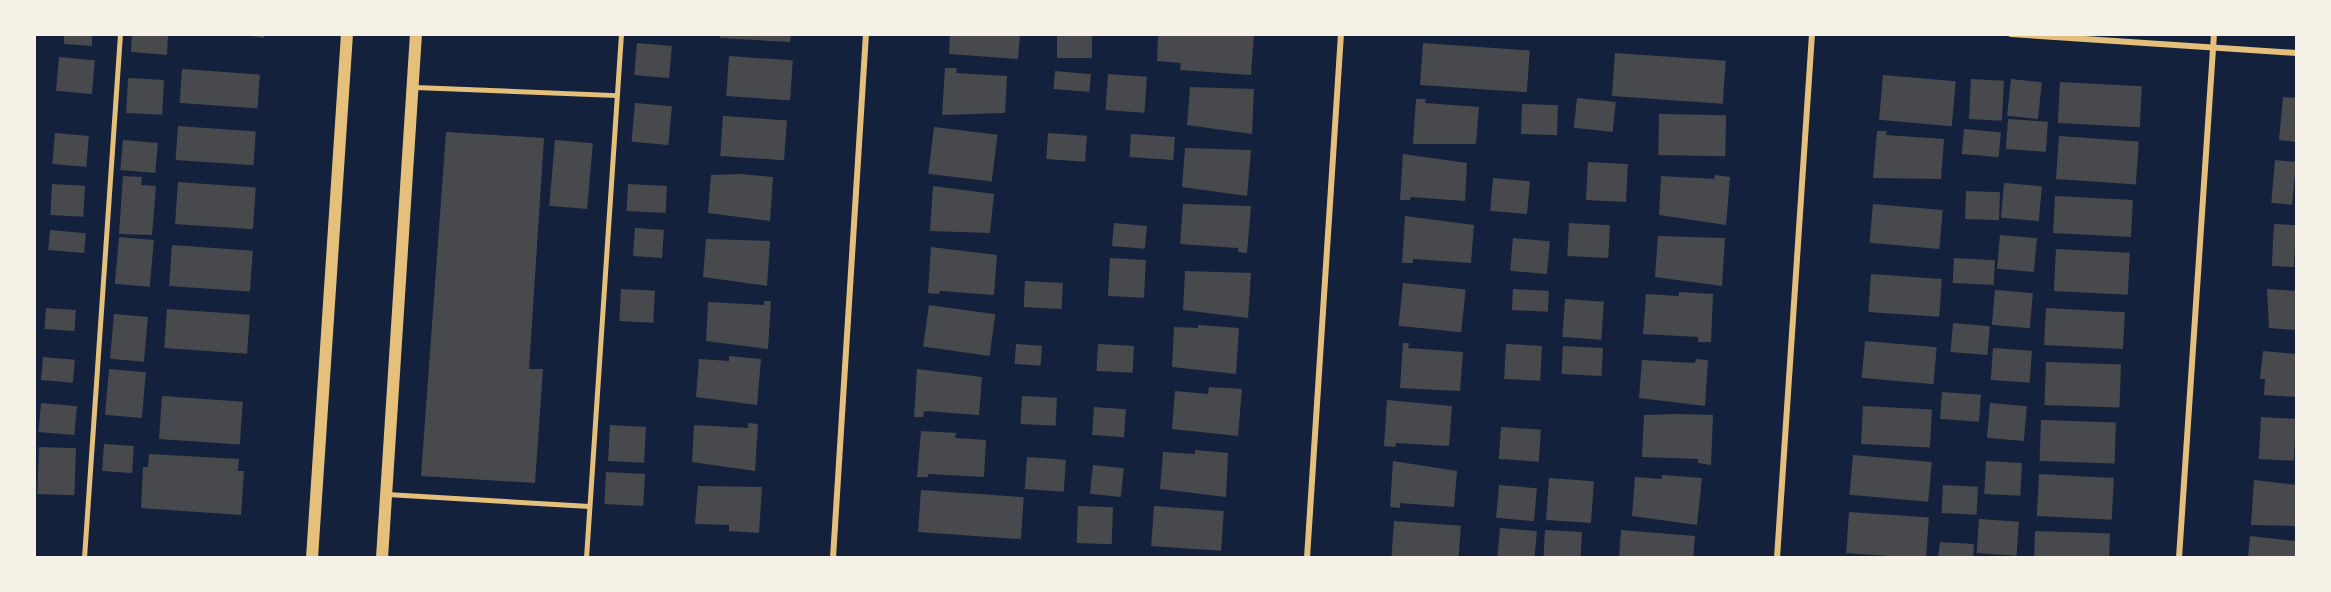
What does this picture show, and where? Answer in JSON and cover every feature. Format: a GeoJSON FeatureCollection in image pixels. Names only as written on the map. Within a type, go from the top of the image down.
{"type":"FeatureCollection","features":[{"type":"Feature","properties":{"kind":"main road"},"geometry":{"type":"LineString","coordinates":[[312,558],[347,34]]}},
{"type":"Feature","properties":{"kind":"main road"},"geometry":{"type":"LineString","coordinates":[[382,558],[416,34]]}},
{"type":"Feature","properties":{"kind":"street"},"geometry":{"type":"LineString","coordinates":[[833,558],[866,34]]}},
{"type":"Feature","properties":{"kind":"street"},"geometry":{"type":"LineString","coordinates":[[1307,558],[1341,34]]}},
{"type":"Feature","properties":{"kind":"street"},"geometry":{"type":"LineString","coordinates":[[1777,558],[1812,34]]}},
{"type":"Feature","properties":{"kind":"street"},"geometry":{"type":"LineString","coordinates":[[2011,34],[2296,53]]}},
{"type":"Feature","properties":{"kind":"street"},"geometry":{"type":"LineString","coordinates":[[2179,558],[2214,34]]}},
{"type":"Feature","properties":{"kind":"lane"},"geometry":{"type":"LineString","coordinates":[[84,558],[120,34]]}},
{"type":"Feature","properties":{"kind":"lane"},"geometry":{"type":"LineString","coordinates":[[586,558],[621,34]]}},
{"type":"Feature","properties":{"kind":"lane"},"geometry":{"type":"LineString","coordinates":[[412,87],[617,95]]}},
{"type":"Feature","properties":{"kind":"lane"},"geometry":{"type":"LineString","coordinates":[[387,494],[589,506]]}},
{"type":"Feature","properties":{"kind":"building"},"geometry":{"type":"Polygon","coordinates":[[[64,34],[92,34],[92,46],[64,44],[64,34]]]}},
{"type":"Feature","properties":{"kind":"building"},"geometry":{"type":"Polygon","coordinates":[[[132,34],[168,34],[167,55],[131,52],[132,34]]]}},
{"type":"Feature","properties":{"kind":"building"},"geometry":{"type":"Polygon","coordinates":[[[238,34],[264,34],[264,38],[238,34]]]}},
{"type":"Feature","properties":{"kind":"building"},"geometry":{"type":"Polygon","coordinates":[[[720,34],[791,34],[790,42],[720,38],[720,34]]]}},
{"type":"Feature","properties":{"kind":"building"},"geometry":{"type":"Polygon","coordinates":[[[950,34],[1020,34],[1018,59],[949,54],[950,34]]]}},
{"type":"Feature","properties":{"kind":"building"},"geometry":{"type":"Polygon","coordinates":[[[1057,34],[1092,34],[1092,58],[1057,58],[1057,34]]]}},
{"type":"Feature","properties":{"kind":"building"},"geometry":{"type":"Polygon","coordinates":[[[1254,34],[1251,75],[1180,70],[1181,63],[1157,61],[1158,36],[1254,34]]]}},
{"type":"Feature","properties":{"kind":"building"},"geometry":{"type":"Polygon","coordinates":[[[637,43],[672,46],[669,78],[634,75],[637,43]]]}},
{"type":"Feature","properties":{"kind":"building"},"geometry":{"type":"Polygon","coordinates":[[[1423,43],[1530,50],[1527,92],[1420,85],[1423,43]]]}},
{"type":"Feature","properties":{"kind":"building"},"geometry":{"type":"Polygon","coordinates":[[[1615,53],[1726,61],[1723,104],[1612,96],[1615,53]]]}},
{"type":"Feature","properties":{"kind":"building"},"geometry":{"type":"Polygon","coordinates":[[[729,56],[793,60],[790,100],[726,96],[729,56]]]}},
{"type":"Feature","properties":{"kind":"building"},"geometry":{"type":"Polygon","coordinates":[[[59,57],[95,60],[92,94],[56,91],[59,57]]]}},
{"type":"Feature","properties":{"kind":"building"},"geometry":{"type":"Polygon","coordinates":[[[945,68],[957,68],[956,73],[1007,76],[1005,113],[942,115],[945,68]]]}},
{"type":"Feature","properties":{"kind":"building"},"geometry":{"type":"Polygon","coordinates":[[[182,69],[260,74],[257,108],[180,103],[182,69]]]}},
{"type":"Feature","properties":{"kind":"building"},"geometry":{"type":"Polygon","coordinates":[[[1055,71],[1091,74],[1089,92],[1053,89],[1055,71]]]}},
{"type":"Feature","properties":{"kind":"building"},"geometry":{"type":"Polygon","coordinates":[[[1108,74],[1147,77],[1144,113],[1105,110],[1108,74]]]}},
{"type":"Feature","properties":{"kind":"building"},"geometry":{"type":"Polygon","coordinates":[[[1883,75],[1956,81],[1952,126],[1879,120],[1883,75]]]}},
{"type":"Feature","properties":{"kind":"building"},"geometry":{"type":"Polygon","coordinates":[[[128,78],[164,80],[162,115],[126,113],[128,78]]]}},
{"type":"Feature","properties":{"kind":"building"},"geometry":{"type":"Polygon","coordinates":[[[1971,79],[2004,81],[2002,121],[1969,119],[1971,79]]]}},
{"type":"Feature","properties":{"kind":"building"},"geometry":{"type":"Polygon","coordinates":[[[2011,79],[2042,82],[2038,119],[2007,116],[2011,79]]]}},
{"type":"Feature","properties":{"kind":"building"},"geometry":{"type":"Polygon","coordinates":[[[2060,82],[2142,86],[2140,127],[2058,123],[2060,82]]]}},
{"type":"Feature","properties":{"kind":"building"},"geometry":{"type":"Polygon","coordinates":[[[1190,87],[1254,89],[1252,134],[1187,125],[1190,87]]]}},
{"type":"Feature","properties":{"kind":"building"},"geometry":{"type":"Polygon","coordinates":[[[2283,97],[2296,98],[2296,142],[2279,140],[2283,97]]]}},
{"type":"Feature","properties":{"kind":"building"},"geometry":{"type":"Polygon","coordinates":[[[1577,98],[1616,102],[1613,132],[1574,128],[1577,98]]]}},
{"type":"Feature","properties":{"kind":"building"},"geometry":{"type":"Polygon","coordinates":[[[1416,99],[1426,99],[1425,103],[1479,107],[1476,144],[1413,144],[1416,99]]]}},
{"type":"Feature","properties":{"kind":"building"},"geometry":{"type":"Polygon","coordinates":[[[635,103],[672,106],[668,145],[632,142],[635,103]]]}},
{"type":"Feature","properties":{"kind":"building"},"geometry":{"type":"Polygon","coordinates":[[[1522,104],[1558,105],[1557,135],[1521,134],[1522,104]]]}},
{"type":"Feature","properties":{"kind":"building"},"geometry":{"type":"Polygon","coordinates":[[[1659,114],[1726,115],[1725,156],[1658,155],[1659,114]]]}},
{"type":"Feature","properties":{"kind":"building"},"geometry":{"type":"Polygon","coordinates":[[[723,116],[787,120],[784,160],[720,156],[723,116]]]}},
{"type":"Feature","properties":{"kind":"building"},"geometry":{"type":"Polygon","coordinates":[[[2008,119],[2048,122],[2046,152],[2006,149],[2008,119]]]}},
{"type":"Feature","properties":{"kind":"building"},"geometry":{"type":"Polygon","coordinates":[[[178,126],[256,131],[253,165],[176,160],[178,126]]]}},
{"type":"Feature","properties":{"kind":"building"},"geometry":{"type":"Polygon","coordinates":[[[934,127],[998,135],[992,181],[928,174],[934,127]]]}},
{"type":"Feature","properties":{"kind":"building"},"geometry":{"type":"Polygon","coordinates":[[[1964,129],[2001,132],[1999,157],[1962,154],[1964,129]]]}},
{"type":"Feature","properties":{"kind":"building"},"geometry":{"type":"Polygon","coordinates":[[[1877,131],[1887,131],[1886,135],[1944,139],[1941,179],[1873,178],[1877,131]]]}},
{"type":"Feature","properties":{"kind":"building"},"geometry":{"type":"Polygon","coordinates":[[[446,132],[544,138],[529,369],[543,369],[535,483],[421,476],[446,132]]]}},
{"type":"Feature","properties":{"kind":"building"},"geometry":{"type":"Polygon","coordinates":[[[55,133],[89,136],[86,167],[52,164],[55,133]]]}},
{"type":"Feature","properties":{"kind":"building"},"geometry":{"type":"Polygon","coordinates":[[[1048,133],[1087,136],[1085,162],[1046,159],[1048,133]]]}},
{"type":"Feature","properties":{"kind":"building"},"geometry":{"type":"Polygon","coordinates":[[[1131,134],[1175,137],[1173,160],[1129,157],[1131,134]]]}},
{"type":"Feature","properties":{"kind":"building"},"geometry":{"type":"Polygon","coordinates":[[[2059,136],[2139,142],[2136,184],[2056,179],[2059,136]]]}},
{"type":"Feature","properties":{"kind":"building"},"geometry":{"type":"Polygon","coordinates":[[[123,140],[158,143],[155,173],[120,170],[123,140]]]}},
{"type":"Feature","properties":{"kind":"building"},"geometry":{"type":"Polygon","coordinates":[[[555,140],[593,143],[587,209],[549,206],[555,140]]]}},
{"type":"Feature","properties":{"kind":"building"},"geometry":{"type":"Polygon","coordinates":[[[1185,148],[1251,150],[1247,196],[1182,187],[1185,148]]]}},
{"type":"Feature","properties":{"kind":"building"},"geometry":{"type":"Polygon","coordinates":[[[1403,154],[1467,163],[1465,201],[1411,197],[1410,200],[1400,200],[1403,154]]]}},
{"type":"Feature","properties":{"kind":"building"},"geometry":{"type":"Polygon","coordinates":[[[2275,160],[2296,162],[2292,205],[2271,203],[2275,160]]]}},
{"type":"Feature","properties":{"kind":"building"},"geometry":{"type":"Polygon","coordinates":[[[1588,162],[1628,164],[1626,202],[1586,200],[1588,162]]]}},
{"type":"Feature","properties":{"kind":"building"},"geometry":{"type":"Polygon","coordinates":[[[740,174],[773,177],[770,221],[708,213],[711,175],[740,174]]]}},
{"type":"Feature","properties":{"kind":"building"},"geometry":{"type":"Polygon","coordinates":[[[1715,175],[1730,177],[1726,225],[1659,215],[1661,176],[1714,179],[1715,175]]]}},
{"type":"Feature","properties":{"kind":"building"},"geometry":{"type":"Polygon","coordinates":[[[123,176],[142,177],[141,185],[156,186],[152,235],[119,234],[123,176]]]}},
{"type":"Feature","properties":{"kind":"building"},"geometry":{"type":"Polygon","coordinates":[[[1493,178],[1530,181],[1527,214],[1490,211],[1493,178]]]}},
{"type":"Feature","properties":{"kind":"building"},"geometry":{"type":"Polygon","coordinates":[[[178,182],[256,187],[253,229],[175,224],[178,182]]]}},
{"type":"Feature","properties":{"kind":"building"},"geometry":{"type":"Polygon","coordinates":[[[2004,183],[2042,186],[2039,221],[2001,218],[2004,183]]]}},
{"type":"Feature","properties":{"kind":"building"},"geometry":{"type":"Polygon","coordinates":[[[52,184],[85,186],[83,217],[50,215],[52,184]]]}},
{"type":"Feature","properties":{"kind":"building"},"geometry":{"type":"Polygon","coordinates":[[[628,184],[667,186],[666,213],[627,211],[628,184]]]}},
{"type":"Feature","properties":{"kind":"building"},"geometry":{"type":"Polygon","coordinates":[[[933,186],[994,194],[990,233],[930,231],[933,186]]]}},
{"type":"Feature","properties":{"kind":"building"},"geometry":{"type":"Polygon","coordinates":[[[1966,191],[2000,192],[1999,220],[1965,219],[1966,191]]]}},
{"type":"Feature","properties":{"kind":"building"},"geometry":{"type":"Polygon","coordinates":[[[2055,196],[2133,200],[2131,237],[2053,233],[2055,196]]]}},
{"type":"Feature","properties":{"kind":"building"},"geometry":{"type":"Polygon","coordinates":[[[1183,204],[1251,206],[1247,253],[1238,252],[1238,248],[1180,244],[1183,204]]]}},
{"type":"Feature","properties":{"kind":"building"},"geometry":{"type":"Polygon","coordinates":[[[1873,204],[1943,210],[1939,249],[1870,243],[1873,204]]]}},
{"type":"Feature","properties":{"kind":"building"},"geometry":{"type":"Polygon","coordinates":[[[1405,216],[1474,225],[1471,263],[1413,259],[1413,263],[1402,263],[1405,216]]]}},
{"type":"Feature","properties":{"kind":"building"},"geometry":{"type":"Polygon","coordinates":[[[1114,223],[1147,226],[1145,249],[1112,246],[1114,223]]]}},
{"type":"Feature","properties":{"kind":"building"},"geometry":{"type":"Polygon","coordinates":[[[1569,223],[1610,225],[1608,258],[1567,256],[1569,223]]]}},
{"type":"Feature","properties":{"kind":"building"},"geometry":{"type":"Polygon","coordinates":[[[2274,224],[2296,225],[2294,267],[2272,266],[2274,224]]]}},
{"type":"Feature","properties":{"kind":"building"},"geometry":{"type":"Polygon","coordinates":[[[635,228],[664,230],[662,258],[633,256],[635,228]]]}},
{"type":"Feature","properties":{"kind":"building"},"geometry":{"type":"Polygon","coordinates":[[[50,230],[86,233],[84,253],[48,250],[50,230]]]}},
{"type":"Feature","properties":{"kind":"building"},"geometry":{"type":"Polygon","coordinates":[[[2000,235],[2037,238],[2034,272],[1997,269],[2000,235]]]}},
{"type":"Feature","properties":{"kind":"building"},"geometry":{"type":"Polygon","coordinates":[[[1658,236],[1725,238],[1722,286],[1655,277],[1658,236]]]}},
{"type":"Feature","properties":{"kind":"building"},"geometry":{"type":"Polygon","coordinates":[[[119,237],[154,240],[150,287],[115,284],[119,237]]]}},
{"type":"Feature","properties":{"kind":"building"},"geometry":{"type":"Polygon","coordinates":[[[1513,238],[1550,241],[1547,274],[1510,271],[1513,238]]]}},
{"type":"Feature","properties":{"kind":"building"},"geometry":{"type":"Polygon","coordinates":[[[706,239],[770,241],[767,286],[703,277],[706,239]]]}},
{"type":"Feature","properties":{"kind":"building"},"geometry":{"type":"Polygon","coordinates":[[[172,245],[253,251],[250,292],[169,286],[172,245]]]}},
{"type":"Feature","properties":{"kind":"building"},"geometry":{"type":"Polygon","coordinates":[[[931,247],[997,255],[994,295],[940,291],[939,294],[928,293],[931,247]]]}},
{"type":"Feature","properties":{"kind":"building"},"geometry":{"type":"Polygon","coordinates":[[[2056,249],[2130,253],[2128,295],[2054,291],[2056,249]]]}},
{"type":"Feature","properties":{"kind":"building"},"geometry":{"type":"Polygon","coordinates":[[[1110,258],[1146,260],[1144,298],[1108,296],[1110,258]]]}},
{"type":"Feature","properties":{"kind":"building"},"geometry":{"type":"Polygon","coordinates":[[[1954,258],[1995,260],[1994,285],[1953,283],[1954,258]]]}},
{"type":"Feature","properties":{"kind":"building"},"geometry":{"type":"Polygon","coordinates":[[[1185,271],[1251,273],[1248,318],[1183,310],[1185,271]]]}},
{"type":"Feature","properties":{"kind":"building"},"geometry":{"type":"Polygon","coordinates":[[[1871,274],[1942,279],[1939,317],[1868,312],[1871,274]]]}},
{"type":"Feature","properties":{"kind":"building"},"geometry":{"type":"Polygon","coordinates":[[[1025,281],[1063,283],[1062,309],[1024,307],[1025,281]]]}},
{"type":"Feature","properties":{"kind":"building"},"geometry":{"type":"Polygon","coordinates":[[[1403,283],[1466,290],[1461,332],[1399,326],[1403,283]]]}},
{"type":"Feature","properties":{"kind":"building"},"geometry":{"type":"Polygon","coordinates":[[[621,289],[655,291],[653,323],[619,321],[621,289]]]}},
{"type":"Feature","properties":{"kind":"building"},"geometry":{"type":"Polygon","coordinates":[[[1513,289],[1549,291],[1548,312],[1512,310],[1513,289]]]}},
{"type":"Feature","properties":{"kind":"building"},"geometry":{"type":"Polygon","coordinates":[[[2267,289],[2296,291],[2296,330],[2269,328],[2267,289]]]}},
{"type":"Feature","properties":{"kind":"building"},"geometry":{"type":"Polygon","coordinates":[[[1995,290],[2033,293],[2030,328],[1992,325],[1995,290]]]}},
{"type":"Feature","properties":{"kind":"building"},"geometry":{"type":"Polygon","coordinates":[[[1679,292],[1713,294],[1711,342],[1698,342],[1698,337],[1643,334],[1646,294],[1679,296],[1679,292]]]}},
{"type":"Feature","properties":{"kind":"building"},"geometry":{"type":"Polygon","coordinates":[[[1565,299],[1604,302],[1601,340],[1562,337],[1565,299]]]}},
{"type":"Feature","properties":{"kind":"building"},"geometry":{"type":"Polygon","coordinates":[[[764,301],[771,301],[768,349],[706,341],[708,302],[764,305],[764,301]]]}},
{"type":"Feature","properties":{"kind":"building"},"geometry":{"type":"Polygon","coordinates":[[[929,305],[995,314],[990,356],[923,347],[929,305]]]}},
{"type":"Feature","properties":{"kind":"building"},"geometry":{"type":"Polygon","coordinates":[[[46,308],[76,310],[74,331],[45,329],[46,308]]]}},
{"type":"Feature","properties":{"kind":"building"},"geometry":{"type":"Polygon","coordinates":[[[2046,308],[2125,312],[2123,349],[2044,345],[2046,308]]]}},
{"type":"Feature","properties":{"kind":"building"},"geometry":{"type":"Polygon","coordinates":[[[167,309],[250,315],[247,354],[164,348],[167,309]]]}},
{"type":"Feature","properties":{"kind":"building"},"geometry":{"type":"Polygon","coordinates":[[[114,314],[148,317],[144,362],[110,359],[114,314]]]}},
{"type":"Feature","properties":{"kind":"building"},"geometry":{"type":"Polygon","coordinates":[[[1953,323],[1990,326],[1987,355],[1950,352],[1953,323]]]}},
{"type":"Feature","properties":{"kind":"building"},"geometry":{"type":"Polygon","coordinates":[[[1198,325],[1239,328],[1236,374],[1172,367],[1174,327],[1198,328],[1198,325]]]}},
{"type":"Feature","properties":{"kind":"building"},"geometry":{"type":"Polygon","coordinates":[[[1865,341],[1937,347],[1934,384],[1862,378],[1865,341]]]}},
{"type":"Feature","properties":{"kind":"building"},"geometry":{"type":"Polygon","coordinates":[[[1403,343],[1409,343],[1408,348],[1463,352],[1460,391],[1400,388],[1403,343]]]}},
{"type":"Feature","properties":{"kind":"building"},"geometry":{"type":"Polygon","coordinates":[[[1016,344],[1042,346],[1041,366],[1015,364],[1016,344]]]}},
{"type":"Feature","properties":{"kind":"building"},"geometry":{"type":"Polygon","coordinates":[[[1098,344],[1134,346],[1133,373],[1097,371],[1098,344]]]}},
{"type":"Feature","properties":{"kind":"building"},"geometry":{"type":"Polygon","coordinates":[[[1506,344],[1542,346],[1540,381],[1504,379],[1506,344]]]}},
{"type":"Feature","properties":{"kind":"building"},"geometry":{"type":"Polygon","coordinates":[[[1563,346],[1603,348],[1601,376],[1562,374],[1563,346]]]}},
{"type":"Feature","properties":{"kind":"building"},"geometry":{"type":"Polygon","coordinates":[[[1993,348],[2032,351],[2030,383],[1991,380],[1993,348]]]}},
{"type":"Feature","properties":{"kind":"building"},"geometry":{"type":"Polygon","coordinates":[[[2263,351],[2296,354],[2296,397],[2264,395],[2265,379],[2260,379],[2263,351]]]}},
{"type":"Feature","properties":{"kind":"building"},"geometry":{"type":"Polygon","coordinates":[[[729,356],[761,359],[757,405],[696,397],[699,359],[729,361],[729,356]]]}},
{"type":"Feature","properties":{"kind":"building"},"geometry":{"type":"Polygon","coordinates":[[[43,357],[75,360],[73,383],[41,380],[43,357]]]}},
{"type":"Feature","properties":{"kind":"building"},"geometry":{"type":"Polygon","coordinates":[[[1696,359],[1708,360],[1705,406],[1639,398],[1642,360],[1695,363],[1696,359]]]}},
{"type":"Feature","properties":{"kind":"building"},"geometry":{"type":"Polygon","coordinates":[[[2046,362],[2121,365],[2119,408],[2044,405],[2046,362]]]}},
{"type":"Feature","properties":{"kind":"building"},"geometry":{"type":"Polygon","coordinates":[[[109,369],[146,372],[142,418],[105,415],[109,369]]]}},
{"type":"Feature","properties":{"kind":"building"},"geometry":{"type":"Polygon","coordinates":[[[917,369],[982,377],[979,415],[924,411],[923,417],[914,417],[917,369]]]}},
{"type":"Feature","properties":{"kind":"building"},"geometry":{"type":"Polygon","coordinates":[[[1209,387],[1242,389],[1238,436],[1172,429],[1175,391],[1208,394],[1209,387]]]}},
{"type":"Feature","properties":{"kind":"building"},"geometry":{"type":"Polygon","coordinates":[[[1942,392],[1981,395],[1979,422],[1940,419],[1942,392]]]}},
{"type":"Feature","properties":{"kind":"building"},"geometry":{"type":"Polygon","coordinates":[[[162,396],[243,402],[240,445],[159,439],[162,396]]]}},
{"type":"Feature","properties":{"kind":"building"},"geometry":{"type":"Polygon","coordinates":[[[1022,396],[1057,398],[1055,426],[1021,424],[1022,396]]]}},
{"type":"Feature","properties":{"kind":"building"},"geometry":{"type":"Polygon","coordinates":[[[1387,400],[1452,406],[1449,446],[1396,443],[1395,447],[1384,446],[1387,400]]]}},
{"type":"Feature","properties":{"kind":"building"},"geometry":{"type":"Polygon","coordinates":[[[41,403],[77,406],[74,435],[38,432],[41,403]]]}},
{"type":"Feature","properties":{"kind":"building"},"geometry":{"type":"Polygon","coordinates":[[[1990,403],[2027,406],[2024,441],[1987,438],[1990,403]]]}},
{"type":"Feature","properties":{"kind":"building"},"geometry":{"type":"Polygon","coordinates":[[[1863,406],[1932,410],[1930,448],[1861,444],[1863,406]]]}},
{"type":"Feature","properties":{"kind":"building"},"geometry":{"type":"Polygon","coordinates":[[[1094,407],[1126,409],[1124,437],[1092,435],[1094,407]]]}},
{"type":"Feature","properties":{"kind":"building"},"geometry":{"type":"Polygon","coordinates":[[[1644,415],[1713,415],[1711,465],[1698,463],[1698,459],[1642,457],[1644,415]]]}},
{"type":"Feature","properties":{"kind":"building"},"geometry":{"type":"Polygon","coordinates":[[[2261,417],[2296,419],[2294,461],[2259,459],[2261,417]]]}},
{"type":"Feature","properties":{"kind":"building"},"geometry":{"type":"Polygon","coordinates":[[[2041,420],[2116,423],[2115,464],[2040,461],[2041,420]]]}},
{"type":"Feature","properties":{"kind":"building"},"geometry":{"type":"Polygon","coordinates":[[[748,423],[758,424],[755,471],[692,462],[694,425],[748,428],[748,423]]]}},
{"type":"Feature","properties":{"kind":"building"},"geometry":{"type":"Polygon","coordinates":[[[610,425],[646,427],[644,463],[608,461],[610,425]]]}},
{"type":"Feature","properties":{"kind":"building"},"geometry":{"type":"Polygon","coordinates":[[[1501,427],[1541,430],[1539,462],[1499,459],[1501,427]]]}},
{"type":"Feature","properties":{"kind":"building"},"geometry":{"type":"Polygon","coordinates":[[[921,431],[956,433],[955,438],[986,440],[984,477],[928,474],[928,477],[917,477],[921,431]]]}},
{"type":"Feature","properties":{"kind":"building"},"geometry":{"type":"Polygon","coordinates":[[[104,444],[134,446],[132,473],[102,471],[104,444]]]}},
{"type":"Feature","properties":{"kind":"building"},"geometry":{"type":"Polygon","coordinates":[[[39,447],[76,448],[74,495],[37,494],[39,447]]]}},
{"type":"Feature","properties":{"kind":"building"},"geometry":{"type":"Polygon","coordinates":[[[1195,450],[1228,453],[1226,497],[1160,489],[1163,452],[1195,454],[1195,450]]]}},
{"type":"Feature","properties":{"kind":"building"},"geometry":{"type":"Polygon","coordinates":[[[149,454],[239,459],[238,471],[244,471],[241,515],[141,508],[143,467],[148,467],[149,454]]]}},
{"type":"Feature","properties":{"kind":"building"},"geometry":{"type":"Polygon","coordinates":[[[1853,455],[1932,462],[1928,502],[1850,495],[1853,455]]]}},
{"type":"Feature","properties":{"kind":"building"},"geometry":{"type":"Polygon","coordinates":[[[1027,457],[1066,460],[1064,492],[1025,489],[1027,457]]]}},
{"type":"Feature","properties":{"kind":"building"},"geometry":{"type":"Polygon","coordinates":[[[1393,461],[1457,471],[1454,507],[1400,503],[1400,508],[1390,507],[1393,461]]]}},
{"type":"Feature","properties":{"kind":"building"},"geometry":{"type":"Polygon","coordinates":[[[1986,461],[2022,463],[2020,496],[1984,494],[1986,461]]]}},
{"type":"Feature","properties":{"kind":"building"},"geometry":{"type":"Polygon","coordinates":[[[1093,465],[1124,468],[1121,497],[1090,494],[1093,465]]]}},
{"type":"Feature","properties":{"kind":"building"},"geometry":{"type":"Polygon","coordinates":[[[606,472],[645,474],[643,506],[604,504],[606,472]]]}},
{"type":"Feature","properties":{"kind":"building"},"geometry":{"type":"Polygon","coordinates":[[[2039,474],[2114,478],[2112,520],[2037,516],[2039,474]]]}},
{"type":"Feature","properties":{"kind":"building"},"geometry":{"type":"Polygon","coordinates":[[[1662,475],[1702,478],[1697,525],[1632,516],[1635,477],[1662,479],[1662,475]]]}},
{"type":"Feature","properties":{"kind":"building"},"geometry":{"type":"Polygon","coordinates":[[[1549,478],[1594,481],[1591,523],[1546,520],[1549,478]]]}},
{"type":"Feature","properties":{"kind":"building"},"geometry":{"type":"Polygon","coordinates":[[[2254,480],[2296,485],[2296,526],[2251,525],[2254,480]]]}},
{"type":"Feature","properties":{"kind":"building"},"geometry":{"type":"Polygon","coordinates":[[[1499,485],[1537,488],[1534,521],[1496,518],[1499,485]]]}},
{"type":"Feature","properties":{"kind":"building"},"geometry":{"type":"Polygon","coordinates":[[[1943,485],[1978,487],[1976,515],[1942,513],[1943,485]]]}},
{"type":"Feature","properties":{"kind":"building"},"geometry":{"type":"Polygon","coordinates":[[[698,486],[762,487],[759,533],[729,531],[729,525],[695,524],[698,486]]]}},
{"type":"Feature","properties":{"kind":"building"},"geometry":{"type":"Polygon","coordinates":[[[921,490],[1024,497],[1021,539],[918,532],[921,490]]]}},
{"type":"Feature","properties":{"kind":"building"},"geometry":{"type":"Polygon","coordinates":[[[1078,506],[1113,507],[1112,544],[1077,543],[1078,506]]]}},
{"type":"Feature","properties":{"kind":"building"},"geometry":{"type":"Polygon","coordinates":[[[1154,506],[1224,511],[1221,551],[1151,546],[1154,506]]]}},
{"type":"Feature","properties":{"kind":"building"},"geometry":{"type":"Polygon","coordinates":[[[1849,512],[1929,518],[1926,558],[1846,553],[1849,512]]]}},
{"type":"Feature","properties":{"kind":"building"},"geometry":{"type":"Polygon","coordinates":[[[1979,519],[2019,522],[2017,556],[1977,553],[1979,519]]]}},
{"type":"Feature","properties":{"kind":"building"},"geometry":{"type":"Polygon","coordinates":[[[1394,521],[1461,526],[1459,558],[1391,558],[1394,521]]]}},
{"type":"Feature","properties":{"kind":"building"},"geometry":{"type":"Polygon","coordinates":[[[1500,528],[1537,531],[1535,558],[1497,558],[1500,528]]]}},
{"type":"Feature","properties":{"kind":"building"},"geometry":{"type":"Polygon","coordinates":[[[1545,530],[1582,532],[1581,558],[1544,558],[1545,530]]]}},
{"type":"Feature","properties":{"kind":"building"},"geometry":{"type":"Polygon","coordinates":[[[1621,530],[1695,536],[1693,558],[1619,558],[1621,530]]]}},
{"type":"Feature","properties":{"kind":"building"},"geometry":{"type":"Polygon","coordinates":[[[2035,531],[2110,534],[2109,558],[2034,558],[2035,531]]]}},
{"type":"Feature","properties":{"kind":"building"},"geometry":{"type":"Polygon","coordinates":[[[2250,536],[2296,541],[2296,558],[2248,558],[2250,536]]]}},
{"type":"Feature","properties":{"kind":"building"},"geometry":{"type":"Polygon","coordinates":[[[1940,542],[1974,544],[1973,558],[1938,558],[1940,542]]]}}]}
